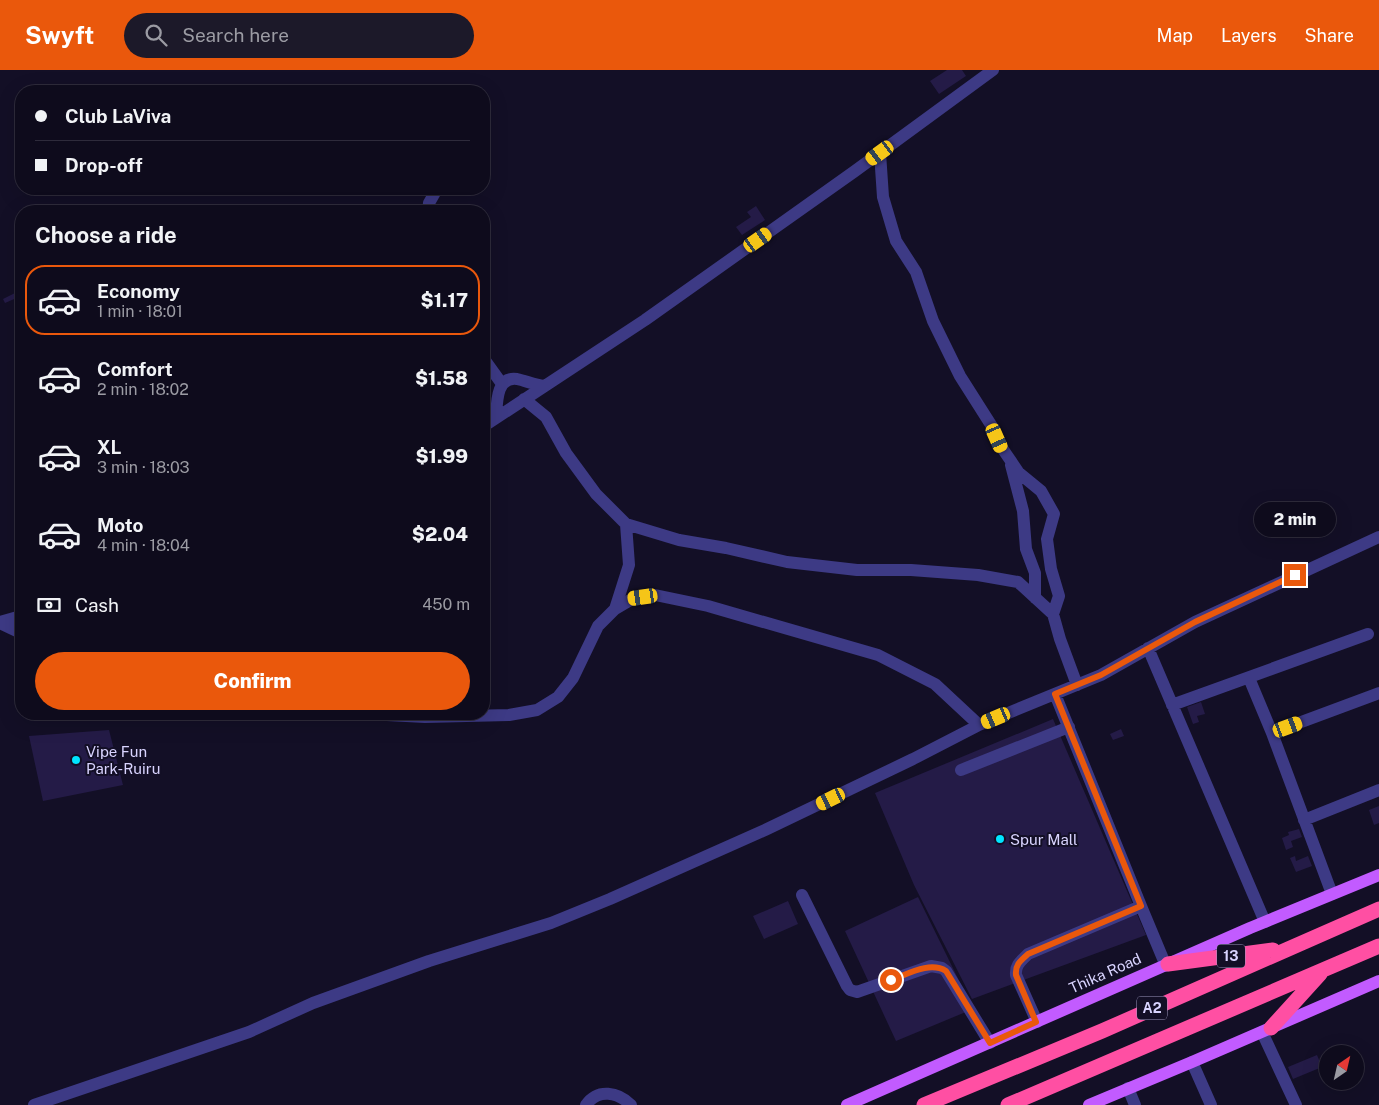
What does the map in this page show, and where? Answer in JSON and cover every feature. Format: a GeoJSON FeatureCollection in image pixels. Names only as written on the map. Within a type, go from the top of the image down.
{"type":"FeatureCollection","features":[{"type":"Feature","properties":{"kind":"highway","name":"A2"},"geometry":{"type":"LineString","coordinates":[[924,1105],[1102,1031],[1379,909]]}},
{"type":"Feature","properties":{"kind":"highway","name":"A2"},"geometry":{"type":"LineString","coordinates":[[1008,1105],[1379,946]]}},
{"type":"Feature","properties":{"kind":"highway","name":"13"},"geometry":{"type":"LineString","coordinates":[[1167,965],[1293,947]]}},
{"type":"Feature","properties":{"kind":"highway"},"geometry":{"type":"LineString","coordinates":[[1266,1030],[1324,969]]}},
{"type":"Feature","properties":{"kind":"main road","name":"Thika Road"},"geometry":{"type":"LineString","coordinates":[[847,1105],[1265,922],[1379,875]]}},
{"type":"Feature","properties":{"kind":"main road"},"geometry":{"type":"LineString","coordinates":[[1089,1105],[1379,981]]}},
{"type":"Feature","properties":{"kind":"street"},"geometry":{"type":"LineString","coordinates":[[490,422],[645,320],[993,70]]}},
{"type":"Feature","properties":{"kind":"street"},"geometry":{"type":"LineString","coordinates":[[880,153],[883,197],[896,241],[916,272],[933,321],[960,376],[993,428],[1002,448],[1019,473],[1042,490],[1054,514],[1047,538],[1051,569],[1059,596],[1053,614]]}},
{"type":"Feature","properties":{"kind":"street"},"geometry":{"type":"LineString","coordinates":[[490,367],[502,384]]}},
{"type":"Feature","properties":{"kind":"street"},"geometry":{"type":"LineString","coordinates":[[496,418],[498,394],[504,381],[516,379],[544,386]]}},
{"type":"Feature","properties":{"kind":"street"},"geometry":{"type":"LineString","coordinates":[[524,399],[546,417],[566,453],[596,494],[626,524],[679,540],[726,548],[787,562],[857,570],[911,570],[978,575],[1018,582],[1053,614],[1077,685]]}},
{"type":"Feature","properties":{"kind":"street"},"geometry":{"type":"LineString","coordinates":[[1009,458],[1023,511],[1026,549],[1034,572],[1035,598]]}},
{"type":"Feature","properties":{"kind":"street"},"geometry":{"type":"LineString","coordinates":[[615,608],[629,565],[626,524]]}},
{"type":"Feature","properties":{"kind":"street"},"geometry":{"type":"LineString","coordinates":[[34,1105],[249,1032],[312,1003],[430,961],[551,923],[610,899],[765,830],[914,759],[979,725],[1101,675],[1195,622],[1379,537]]}},
{"type":"Feature","properties":{"kind":"street"},"geometry":{"type":"LineString","coordinates":[[490,715],[509,715],[537,710],[558,697],[573,678],[598,626],[615,608],[632,599],[655,596],[708,606],[878,655],[935,684],[979,725]]}},
{"type":"Feature","properties":{"kind":"street"},"geometry":{"type":"LineString","coordinates":[[0,623],[15,618]]}},
{"type":"Feature","properties":{"kind":"street"},"geometry":{"type":"LineString","coordinates":[[0,623],[15,630]]}},
{"type":"Feature","properties":{"kind":"street"},"geometry":{"type":"LineString","coordinates":[[1172,705],[1368,634]]}},
{"type":"Feature","properties":{"kind":"street"},"geometry":{"type":"LineString","coordinates":[[1148,648],[1265,922]]}},
{"type":"Feature","properties":{"kind":"street"},"geometry":{"type":"LineString","coordinates":[[1249,678],[1272,733],[1332,894]]}},
{"type":"Feature","properties":{"kind":"street"},"geometry":{"type":"LineString","coordinates":[[1272,733],[1379,693]]}},
{"type":"Feature","properties":{"kind":"street"},"geometry":{"type":"LineString","coordinates":[[1055,694],[1167,965]]}},
{"type":"Feature","properties":{"kind":"street"},"geometry":{"type":"LineString","coordinates":[[961,770],[1069,727]]}},
{"type":"Feature","properties":{"kind":"street"},"geometry":{"type":"LineString","coordinates":[[1304,820],[1379,790]]}},
{"type":"Feature","properties":{"kind":"street"},"geometry":{"type":"LineString","coordinates":[[802,896],[850,990],[857,992],[931,966],[942,968],[946,971],[990,1043]]}},
{"type":"Feature","properties":{"kind":"street"},"geometry":{"type":"LineString","coordinates":[[1036,1022],[1016,975],[1019,962],[1028,954],[1141,906]]}},
{"type":"Feature","properties":{"kind":"street"},"geometry":{"type":"LineString","coordinates":[[1266,1030],[1296,1105]]}},
{"type":"Feature","properties":{"kind":"street"},"geometry":{"type":"LineString","coordinates":[[1192,1062],[1211,1105]]}},
{"type":"Feature","properties":{"kind":"street"},"geometry":{"type":"LineString","coordinates":[[1128,1088],[1135,1105]]}},
{"type":"Feature","properties":{"kind":"street"},"geometry":{"type":"LineString","coordinates":[[586,1105],[590,1099],[612,1094],[621,1097],[631,1105]]}},
{"type":"Feature","properties":{"kind":"building"},"geometry":{"type":"Polygon","coordinates":[[[947,70],[962,70],[966,76],[939,94],[930,81],[947,70]]]}},
{"type":"Feature","properties":{"kind":"building"},"geometry":{"type":"Polygon","coordinates":[[[756,206],[765,220],[742,235],[736,227],[751,217],[747,212],[756,206]]]}},
{"type":"Feature","properties":{"kind":"building"},"geometry":{"type":"Polygon","coordinates":[[[15,293],[15,299],[5,303],[3,299],[15,293]]]}},
{"type":"Feature","properties":{"kind":"building"},"geometry":{"type":"Polygon","coordinates":[[[1201,702],[1205,714],[1197,716],[1199,722],[1193,724],[1187,707],[1201,702]]]}},
{"type":"Feature","properties":{"kind":"building","name":"Spur Mall"},"geometry":{"type":"Polygon","coordinates":[[[1053,719],[1146,935],[972,999],[914,885],[875,793],[1053,719]]]}},
{"type":"Feature","properties":{"kind":"building"},"geometry":{"type":"Polygon","coordinates":[[[1121,729],[1124,736],[1113,740],[1110,734],[1121,729]]]}},
{"type":"Feature","properties":{"kind":"building","name":"Vipe Fun Park-Ruiru"},"geometry":{"type":"Polygon","coordinates":[[[109,730],[123,785],[43,801],[29,736],[109,730]]]}},
{"type":"Feature","properties":{"kind":"building"},"geometry":{"type":"Polygon","coordinates":[[[1379,806],[1379,823],[1374,825],[1369,810],[1379,806]]]}},
{"type":"Feature","properties":{"kind":"building"},"geometry":{"type":"Polygon","coordinates":[[[1299,829],[1302,837],[1291,841],[1293,847],[1286,850],[1282,838],[1289,835],[1288,832],[1299,829]]]}},
{"type":"Feature","properties":{"kind":"building"},"geometry":{"type":"Polygon","coordinates":[[[1295,856],[1296,861],[1308,856],[1312,866],[1296,872],[1290,858],[1295,856]]]}},
{"type":"Feature","properties":{"kind":"building"},"geometry":{"type":"Polygon","coordinates":[[[918,897],[973,1009],[896,1041],[845,931],[918,897]]]}},
{"type":"Feature","properties":{"kind":"building"},"geometry":{"type":"Polygon","coordinates":[[[788,901],[798,924],[764,939],[753,916],[788,901]]]}},
{"type":"Feature","properties":{"kind":"building"},"geometry":{"type":"Polygon","coordinates":[[[1317,1055],[1319,1060],[1319,1068],[1293,1079],[1288,1067],[1317,1055]]]}},
{"type":"Feature","properties":{"kind":"place","name":"Vipe Fun Park-Ruiru"},"geometry":{"type":"Point","coordinates":[76,760]}},
{"type":"Feature","properties":{"kind":"place","name":"Spur Mall"},"geometry":{"type":"Point","coordinates":[1000,839]}},
{"type":"Feature","properties":{"kind":"route"},"geometry":{"type":"LineString","coordinates":[[891,980],[931,966],[942,968],[946,971],[990,1043],[1036,1022],[1016,975],[1019,962],[1028,954],[1141,906],[1055,694],[1101,675],[1195,622],[1295,575]]}}]}
